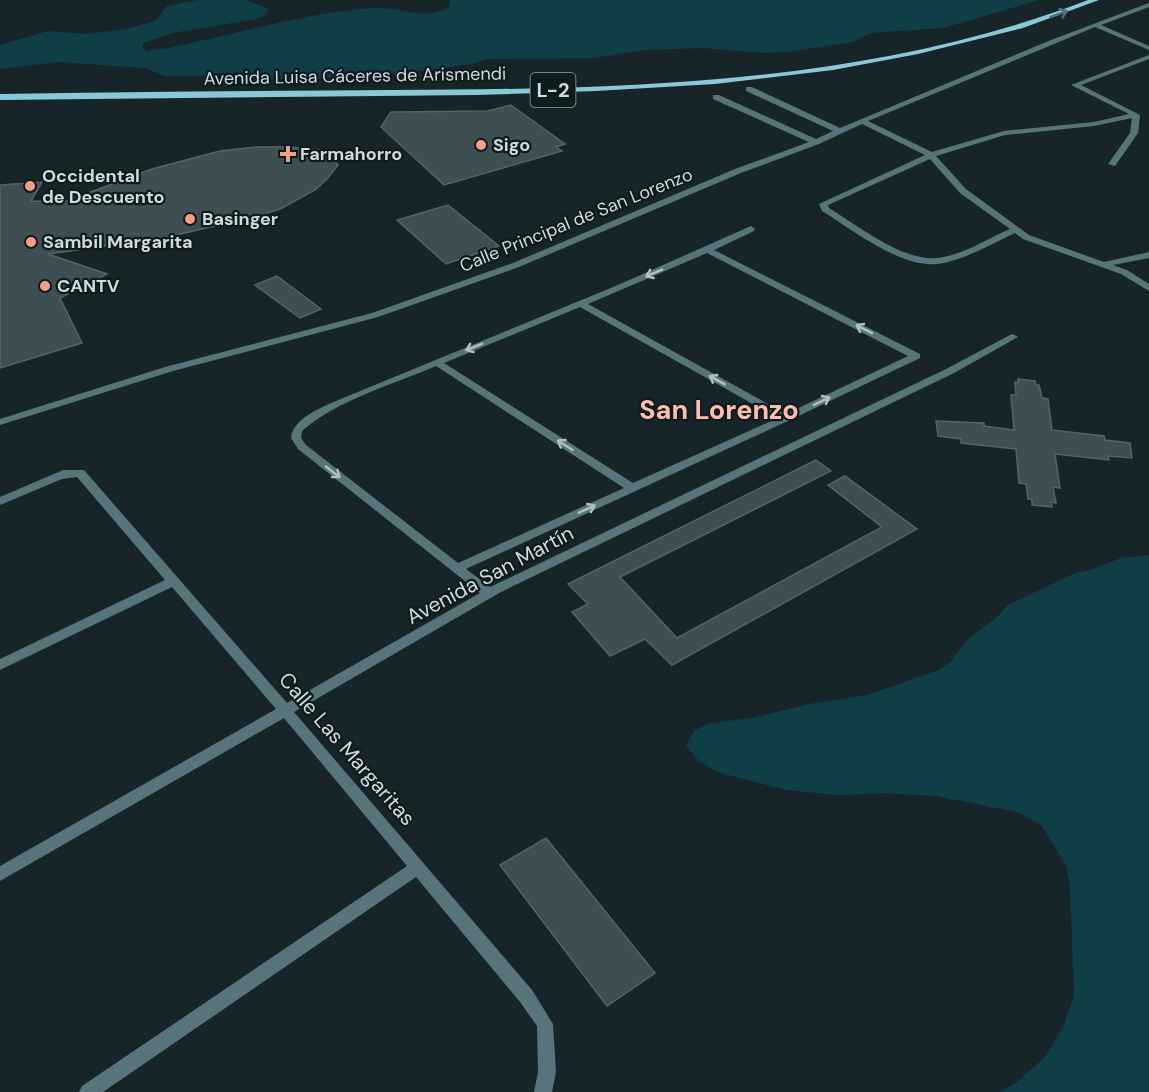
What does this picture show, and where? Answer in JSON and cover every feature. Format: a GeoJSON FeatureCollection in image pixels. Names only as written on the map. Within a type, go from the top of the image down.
{"type":"FeatureCollection","features":[{"type":"Feature","properties":{"kind":"main road","name":"Avenida Luisa Cáceres de Arismendi"},"geometry":{"type":"LineString","coordinates":[[0,89],[535,83],[702,76],[779,68],[925,42],[991,27],[1070,0]]}},
{"type":"Feature","properties":{"kind":"main road","name":"Avenida Luisa Cáceres de Arismendi"},"geometry":{"type":"LineString","coordinates":[[0,97],[524,91],[706,83],[824,69],[936,49],[1023,27],[1095,0]]}},
{"type":"Feature","properties":{"kind":"street","name":"Calle Principal de San Lorenzo"},"geometry":{"type":"LineString","coordinates":[[0,422],[169,369],[375,315],[516,265],[738,171],[816,142],[1095,25],[1149,5]]}},
{"type":"Feature","properties":{"kind":"street"},"geometry":{"type":"LineString","coordinates":[[1095,25],[1149,48]]}},
{"type":"Feature","properties":{"kind":"street"},"geometry":{"type":"LineString","coordinates":[[1136,115],[1075,85],[1149,57]]}},
{"type":"Feature","properties":{"kind":"street"},"geometry":{"type":"LineString","coordinates":[[749,89],[839,131]]}},
{"type":"Feature","properties":{"kind":"street"},"geometry":{"type":"LineString","coordinates":[[716,97],[816,142]]}},
{"type":"Feature","properties":{"kind":"street"},"geometry":{"type":"LineString","coordinates":[[1015,230],[937,261],[918,260],[902,255],[825,209],[823,204],[931,155],[1004,133],[1094,124],[1136,115]]}},
{"type":"Feature","properties":{"kind":"street"},"geometry":{"type":"LineString","coordinates":[[1113,164],[1134,133],[1136,115]]}},
{"type":"Feature","properties":{"kind":"street"},"geometry":{"type":"LineString","coordinates":[[862,121],[931,155],[963,190],[1026,237],[1124,272],[1149,288]]}},
{"type":"Feature","properties":{"kind":"street"},"geometry":{"type":"LineString","coordinates":[[490,594],[316,459],[296,438],[297,430],[316,415],[436,362],[708,250],[751,229]]}},
{"type":"Feature","properties":{"kind":"street"},"geometry":{"type":"LineString","coordinates":[[458,568],[916,356],[708,250]]}},
{"type":"Feature","properties":{"kind":"street"},"geometry":{"type":"LineString","coordinates":[[1104,264],[1149,255]]}},
{"type":"Feature","properties":{"kind":"street"},"geometry":{"type":"LineString","coordinates":[[581,304],[786,418]]}},
{"type":"Feature","properties":{"kind":"street","name":"Avenida San Martín"},"geometry":{"type":"LineString","coordinates":[[0,874],[490,594],[950,371],[1013,337]]}},
{"type":"Feature","properties":{"kind":"street"},"geometry":{"type":"LineString","coordinates":[[436,362],[632,488]]}},
{"type":"Feature","properties":{"kind":"street","name":"Calle Las Margaritas"},"geometry":{"type":"LineString","coordinates":[[0,501],[58,476],[80,473],[419,867],[526,996],[545,1024],[547,1072],[543,1092]]}},
{"type":"Feature","properties":{"kind":"street"},"geometry":{"type":"LineString","coordinates":[[0,665],[172,582]]}},
{"type":"Feature","properties":{"kind":"street"},"geometry":{"type":"LineString","coordinates":[[88,1092],[419,867]]}},
{"type":"Feature","properties":{"kind":"shaded area"},"geometry":{"type":"Polygon","coordinates":[[[198,0],[246,0],[269,9],[264,16],[256,19],[172,33],[143,43],[142,47],[147,51],[168,48],[296,19],[347,11],[383,8],[413,13],[432,13],[450,6],[450,0],[1039,0],[943,28],[870,33],[853,42],[788,52],[765,53],[703,48],[644,50],[594,58],[488,59],[430,70],[305,79],[251,79],[220,74],[165,76],[145,68],[58,62],[0,69],[0,45],[48,31],[87,34],[126,29],[155,21],[167,6],[198,0]]]}},
{"type":"Feature","properties":{"kind":"shaded area"},"geometry":{"type":"Polygon","coordinates":[[[1149,555],[1149,1092],[1000,1092],[1017,1082],[1045,1057],[1063,1027],[1074,996],[1070,886],[1066,865],[1041,825],[1017,812],[936,796],[885,793],[838,795],[786,790],[717,772],[698,760],[686,745],[695,730],[711,723],[752,718],[809,704],[867,695],[939,670],[951,661],[969,638],[996,618],[1008,605],[1075,573],[1091,570],[1121,558],[1149,555]]]}},
{"type":"Feature","properties":{"kind":"building","name":"Sigo"},"geometry":{"type":"Polygon","coordinates":[[[511,105],[565,144],[556,147],[562,151],[444,185],[381,127],[391,112],[488,111],[511,105]]]}},
{"type":"Feature","properties":{"kind":"building"},"geometry":{"type":"Polygon","coordinates":[[[256,147],[290,147],[325,151],[338,165],[315,190],[280,209],[164,238],[48,254],[107,274],[60,298],[82,343],[0,368],[0,185],[42,182],[31,201],[64,202],[152,169],[220,151],[256,147]]]}},
{"type":"Feature","properties":{"kind":"building"},"geometry":{"type":"Polygon","coordinates":[[[448,205],[499,246],[446,264],[397,220],[448,205]]]}},
{"type":"Feature","properties":{"kind":"building"},"geometry":{"type":"Polygon","coordinates":[[[277,276],[321,309],[300,318],[255,285],[277,276]]]}},
{"type":"Feature","properties":{"kind":"building"},"geometry":{"type":"Polygon","coordinates":[[[1018,379],[1035,381],[1036,385],[1039,385],[1042,398],[1048,399],[1052,430],[1104,436],[1105,440],[1130,443],[1132,458],[1108,456],[1109,460],[1055,454],[1060,488],[1053,487],[1056,503],[1051,502],[1052,507],[1032,505],[1032,500],[1028,499],[1026,484],[1019,483],[1016,449],[961,443],[961,439],[938,436],[936,421],[984,423],[984,426],[1014,430],[1011,395],[1016,395],[1015,382],[1018,383],[1018,379]]]}},
{"type":"Feature","properties":{"kind":"building"},"geometry":{"type":"Polygon","coordinates":[[[816,460],[831,471],[620,577],[677,638],[882,527],[828,485],[845,476],[917,529],[672,665],[645,639],[610,656],[572,612],[588,604],[568,584],[816,460]]]}},
{"type":"Feature","properties":{"kind":"building"},"geometry":{"type":"Polygon","coordinates":[[[546,838],[655,973],[607,1006],[500,865],[546,838]]]}},
{"type":"Feature","properties":{"kind":"place","name":"Sigo"},"geometry":{"type":"Point","coordinates":[481,145]}},
{"type":"Feature","properties":{"kind":"place","name":"Farmahorro"},"geometry":{"type":"Point","coordinates":[288,154]}},
{"type":"Feature","properties":{"kind":"place","name":"Occidental de Descuento"},"geometry":{"type":"Point","coordinates":[30,186]}},
{"type":"Feature","properties":{"kind":"place","name":"Basinger"},"geometry":{"type":"Point","coordinates":[190,219]}},
{"type":"Feature","properties":{"kind":"place","name":"Sambil Margarita"},"geometry":{"type":"Point","coordinates":[31,242]}},
{"type":"Feature","properties":{"kind":"place","name":"CANTV"},"geometry":{"type":"Point","coordinates":[45,286]}},
{"type":"Feature","properties":{"kind":"district","name":"San Lorenzo"},"geometry":{"type":"Point","coordinates":[719,409]}}]}
